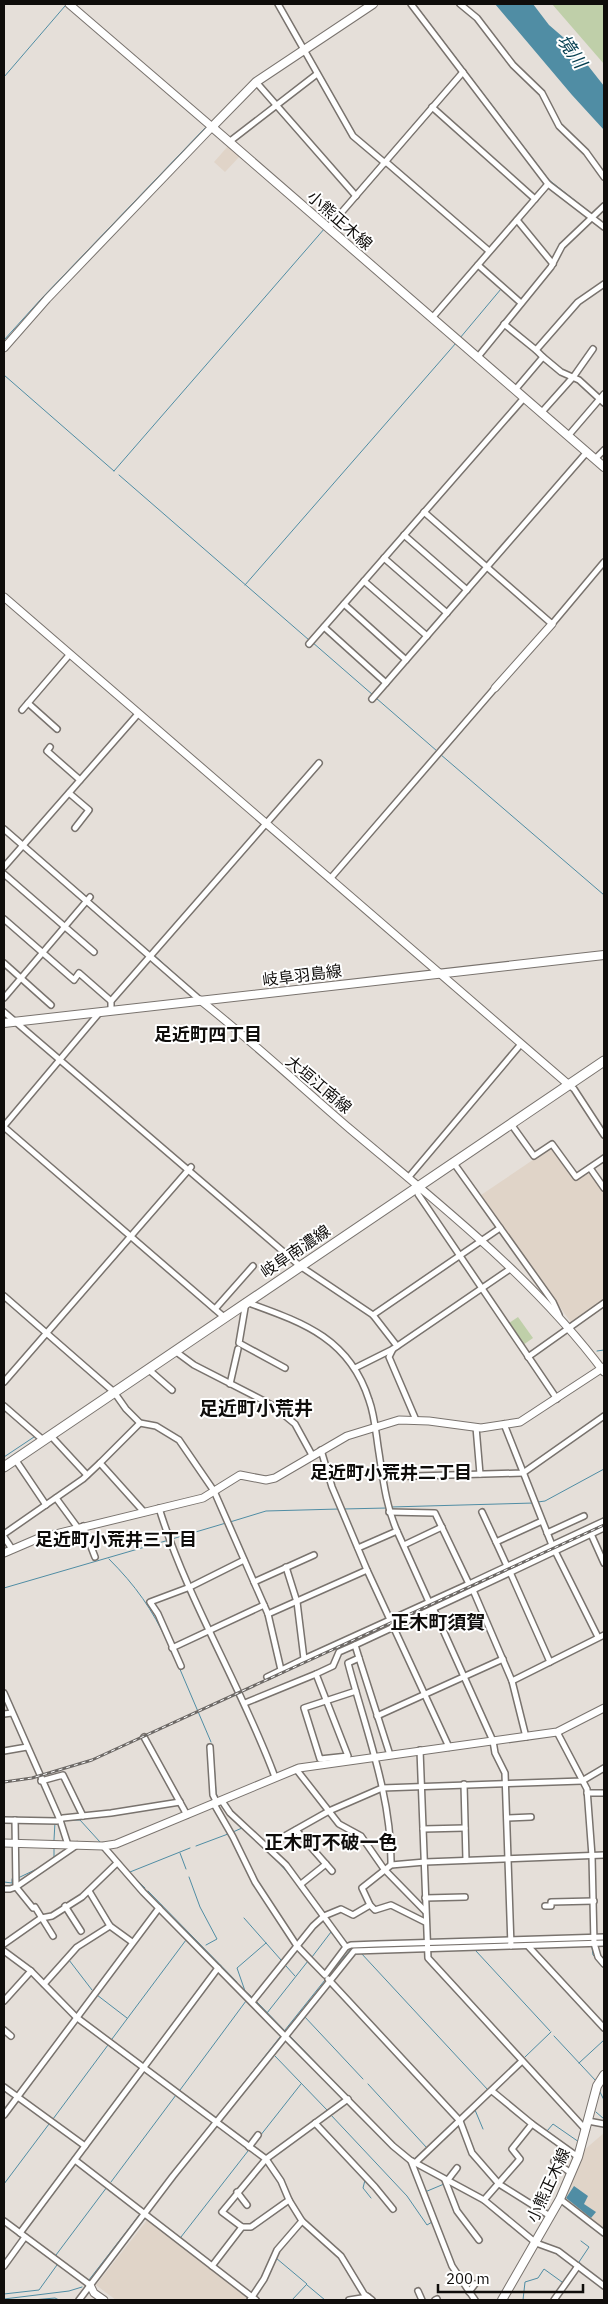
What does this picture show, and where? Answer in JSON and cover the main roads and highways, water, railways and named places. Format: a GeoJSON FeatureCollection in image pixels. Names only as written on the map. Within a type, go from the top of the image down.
{"type":"FeatureCollection","features":[{"type":"Feature","properties":{"kind":"main road","name":"小熊正木線"},"geometry":{"type":"LineString","coordinates":[[373,4],[256,82],[212,127],[604,467]]}},
{"type":"Feature","properties":{"kind":"main road","name":"岐阜羽島線"},"geometry":{"type":"LineString","coordinates":[[4,1023],[604,955]]}},
{"type":"Feature","properties":{"kind":"main road","name":"岐阜南濃線"},"geometry":{"type":"LineString","coordinates":[[4,1467],[453,1162],[604,1062]]}},
{"type":"Feature","properties":{"kind":"main road","name":"小熊正木線"},"geometry":{"type":"LineString","coordinates":[[502,2300],[560,2199],[578,2157],[597,2086],[604,2075]]}},
{"type":"Feature","properties":{"kind":"water","name":"境川"},"geometry":{"type":"Polygon","coordinates":[[[495,4],[533,4],[549,25],[571,44],[604,86],[604,130],[572,95],[495,4]]]}},
{"type":"Feature","properties":{"kind":"water"},"geometry":{"type":"Polygon","coordinates":[[[574,2186],[588,2196],[584,2204],[596,2212],[591,2218],[566,2198],[574,2186]]]}},
{"type":"Feature","properties":{"kind":"waterway"},"geometry":{"type":"LineString","coordinates":[[415,4],[549,180],[592,214]]}},
{"type":"Feature","properties":{"kind":"waterway"},"geometry":{"type":"LineString","coordinates":[[4,77],[65,6]]}},
{"type":"Feature","properties":{"kind":"waterway"},"geometry":{"type":"LineString","coordinates":[[4,340],[205,128]]}},
{"type":"Feature","properties":{"kind":"waterway"},"geometry":{"type":"LineString","coordinates":[[595,216],[604,223]]}},
{"type":"Feature","properties":{"kind":"waterway"},"geometry":{"type":"LineString","coordinates":[[114,471],[325,228]]}},
{"type":"Feature","properties":{"kind":"waterway"},"geometry":{"type":"LineString","coordinates":[[482,266],[521,299],[532,286]]}},
{"type":"Feature","properties":{"kind":"waterway"},"geometry":{"type":"LineString","coordinates":[[460,338],[501,289]]}},
{"type":"Feature","properties":{"kind":"waterway"},"geometry":{"type":"LineString","coordinates":[[245,585],[456,343]]}},
{"type":"Feature","properties":{"kind":"waterway"},"geometry":{"type":"LineString","coordinates":[[4,375],[114,471]]}},
{"type":"Feature","properties":{"kind":"waterway"},"geometry":{"type":"LineString","coordinates":[[119,475],[309,640]]}},
{"type":"Feature","properties":{"kind":"waterway"},"geometry":{"type":"LineString","coordinates":[[312,642],[373,695]]}},
{"type":"Feature","properties":{"kind":"waterway"},"geometry":{"type":"LineString","coordinates":[[376,698],[437,751]]}},
{"type":"Feature","properties":{"kind":"waterway"},"geometry":{"type":"LineString","coordinates":[[440,754],[604,895]]}},
{"type":"Feature","properties":{"kind":"waterway"},"geometry":{"type":"LineString","coordinates":[[4,863],[20,844]]}},
{"type":"Feature","properties":{"kind":"waterway"},"geometry":{"type":"LineString","coordinates":[[48,864],[87,897]]}},
{"type":"Feature","properties":{"kind":"waterway"},"geometry":{"type":"LineString","coordinates":[[90,900],[151,953]]}},
{"type":"Feature","properties":{"kind":"waterway"},"geometry":{"type":"LineString","coordinates":[[154,955],[195,992]]}},
{"type":"Feature","properties":{"kind":"waterway"},"geometry":{"type":"LineString","coordinates":[[4,1008],[10,1013]]}},
{"type":"Feature","properties":{"kind":"waterway"},"geometry":{"type":"LineString","coordinates":[[30,1031],[60,1057]]}},
{"type":"Feature","properties":{"kind":"waterway"},"geometry":{"type":"LineString","coordinates":[[63,1059],[123,1111]]}},
{"type":"Feature","properties":{"kind":"waterway"},"geometry":{"type":"LineString","coordinates":[[127,1114],[177,1157]]}},
{"type":"Feature","properties":{"kind":"waterway"},"geometry":{"type":"LineString","coordinates":[[597,1351],[604,1350]]}},
{"type":"Feature","properties":{"kind":"waterway"},"geometry":{"type":"LineString","coordinates":[[4,1457],[34,1437]]}},
{"type":"Feature","properties":{"kind":"waterway"},"geometry":{"type":"LineString","coordinates":[[538,1502],[545,1501],[604,1469]]}},
{"type":"Feature","properties":{"kind":"waterway"},"geometry":{"type":"LineString","coordinates":[[391,1507],[534,1503]]}},
{"type":"Feature","properties":{"kind":"waterway"},"geometry":{"type":"LineString","coordinates":[[343,1509],[387,1508]]}},
{"type":"Feature","properties":{"kind":"waterway"},"geometry":{"type":"LineString","coordinates":[[230,1522],[266,1511],[339,1509]]}},
{"type":"Feature","properties":{"kind":"waterway"},"geometry":{"type":"LineString","coordinates":[[172,1539],[226,1523]]}},
{"type":"Feature","properties":{"kind":"waterway"},"geometry":{"type":"LineString","coordinates":[[4,1588],[169,1540]]}},
{"type":"Feature","properties":{"kind":"waterway"},"geometry":{"type":"LineString","coordinates":[[109,1559],[143,1598],[168,1643]]}},
{"type":"Feature","properties":{"kind":"waterway"},"geometry":{"type":"LineString","coordinates":[[179,1667],[211,1742]]}},
{"type":"Feature","properties":{"kind":"waterway"},"geometry":{"type":"LineString","coordinates":[[213,1749],[218,1798]]}},
{"type":"Feature","properties":{"kind":"waterway"},"geometry":{"type":"LineString","coordinates":[[64,1820],[80,1820],[100,1842]]}},
{"type":"Feature","properties":{"kind":"waterway"},"geometry":{"type":"LineString","coordinates":[[54,1840],[55,1822]]}},
{"type":"Feature","properties":{"kind":"waterway"},"geometry":{"type":"LineString","coordinates":[[233,1832],[242,1828]]}},
{"type":"Feature","properties":{"kind":"waterway"},"geometry":{"type":"LineString","coordinates":[[196,1846],[228,1834]]}},
{"type":"Feature","properties":{"kind":"waterway"},"geometry":{"type":"LineString","coordinates":[[130,1872],[190,1848]]}},
{"type":"Feature","properties":{"kind":"waterway"},"geometry":{"type":"LineString","coordinates":[[54,1849],[54,1858]]}},
{"type":"Feature","properties":{"kind":"waterway"},"geometry":{"type":"LineString","coordinates":[[180,1853],[186,1869]]}},
{"type":"Feature","properties":{"kind":"waterway"},"geometry":{"type":"LineString","coordinates":[[272,1855],[294,1880]]}},
{"type":"Feature","properties":{"kind":"waterway"},"geometry":{"type":"LineString","coordinates":[[18,1878],[41,1867]]}},
{"type":"Feature","properties":{"kind":"waterway"},"geometry":{"type":"LineString","coordinates":[[126,1869],[145,1888]]}},
{"type":"Feature","properties":{"kind":"waterway"},"geometry":{"type":"LineString","coordinates":[[189,1877],[200,1907],[217,1939],[206,1945]]}},
{"type":"Feature","properties":{"kind":"waterway"},"geometry":{"type":"LineString","coordinates":[[4,1882],[12,1883],[12,1879]]}},
{"type":"Feature","properties":{"kind":"waterway"},"geometry":{"type":"LineString","coordinates":[[148,1891],[237,1982]]}},
{"type":"Feature","properties":{"kind":"waterway"},"geometry":{"type":"LineString","coordinates":[[244,1918],[281,1960]]}},
{"type":"Feature","properties":{"kind":"waterway"},"geometry":{"type":"LineString","coordinates":[[327,1926],[342,1947]]}},
{"type":"Feature","properties":{"kind":"waterway"},"geometry":{"type":"LineString","coordinates":[[312,1957],[331,1932]]}},
{"type":"Feature","properties":{"kind":"waterway"},"geometry":{"type":"LineString","coordinates":[[112,2039],[186,1940]]}},
{"type":"Feature","properties":{"kind":"waterway"},"geometry":{"type":"LineString","coordinates":[[514,1943],[592,1940]]}},
{"type":"Feature","properties":{"kind":"waterway"},"geometry":{"type":"LineString","coordinates":[[596,1940],[604,1940]]}},
{"type":"Feature","properties":{"kind":"waterway"},"geometry":{"type":"LineString","coordinates":[[252,1997],[245,1991],[237,1968],[266,1943]]}},
{"type":"Feature","properties":{"kind":"waterway"},"geometry":{"type":"LineString","coordinates":[[430,1945],[506,1943]]}},
{"type":"Feature","properties":{"kind":"waterway"},"geometry":{"type":"LineString","coordinates":[[328,1976],[351,1949],[421,1946]]}},
{"type":"Feature","properties":{"kind":"waterway"},"geometry":{"type":"LineString","coordinates":[[592,1947],[595,1957]]}},
{"type":"Feature","properties":{"kind":"waterway"},"geometry":{"type":"LineString","coordinates":[[476,1951],[550,2031]]}},
{"type":"Feature","properties":{"kind":"waterway"},"geometry":{"type":"LineString","coordinates":[[361,1953],[488,2090]]}},
{"type":"Feature","properties":{"kind":"waterway"},"geometry":{"type":"LineString","coordinates":[[69,1960],[92,1990]]}},
{"type":"Feature","properties":{"kind":"waterway"},"geometry":{"type":"LineString","coordinates":[[267,2013],[308,1961]]}},
{"type":"Feature","properties":{"kind":"waterway"},"geometry":{"type":"LineString","coordinates":[[286,1966],[295,1976]]}},
{"type":"Feature","properties":{"kind":"waterway"},"geometry":{"type":"LineString","coordinates":[[285,2030],[325,1980]]}},
{"type":"Feature","properties":{"kind":"waterway"},"geometry":{"type":"LineString","coordinates":[[97,1995],[127,2018]]}},
{"type":"Feature","properties":{"kind":"waterway"},"geometry":{"type":"LineString","coordinates":[[180,2090],[246,2001]]}},
{"type":"Feature","properties":{"kind":"waterway"},"geometry":{"type":"LineString","coordinates":[[256,2001],[286,2032]]}},
{"type":"Feature","properties":{"kind":"waterway"},"geometry":{"type":"LineString","coordinates":[[304,2016],[363,2079]]}},
{"type":"Feature","properties":{"kind":"waterway"},"geometry":{"type":"LineString","coordinates":[[525,2057],[551,2032]]}},
{"type":"Feature","properties":{"kind":"waterway"},"geometry":{"type":"LineString","coordinates":[[289,2035],[378,2127]]}},
{"type":"Feature","properties":{"kind":"waterway"},"geometry":{"type":"LineString","coordinates":[[554,2036],[596,2081]]}},
{"type":"Feature","properties":{"kind":"waterway"},"geometry":{"type":"LineString","coordinates":[[216,2118],[280,2037]]}},
{"type":"Feature","properties":{"kind":"waterway"},"geometry":{"type":"LineString","coordinates":[[579,2063],[604,2040]]}},
{"type":"Feature","properties":{"kind":"waterway"},"geometry":{"type":"LineString","coordinates":[[53,2119],[108,2045],[139,2068]]}},
{"type":"Feature","properties":{"kind":"waterway"},"geometry":{"type":"LineString","coordinates":[[274,2055],[327,2110]]}},
{"type":"Feature","properties":{"kind":"waterway"},"geometry":{"type":"LineString","coordinates":[[146,2073],[212,2122]]}},
{"type":"Feature","properties":{"kind":"waterway"},"geometry":{"type":"LineString","coordinates":[[260,2136],[301,2084]]}},
{"type":"Feature","properties":{"kind":"waterway"},"geometry":{"type":"LineString","coordinates":[[368,2084],[427,2148],[440,2136]]}},
{"type":"Feature","properties":{"kind":"waterway"},"geometry":{"type":"LineString","coordinates":[[599,2090],[604,2100]]}},
{"type":"Feature","properties":{"kind":"waterway"},"geometry":{"type":"LineString","coordinates":[[111,2182],[176,2095]]}},
{"type":"Feature","properties":{"kind":"waterway"},"geometry":{"type":"LineString","coordinates":[[475,2110],[483,2129]]}},
{"type":"Feature","properties":{"kind":"waterway"},"geometry":{"type":"LineString","coordinates":[[596,2112],[604,2119]]}},
{"type":"Feature","properties":{"kind":"waterway"},"geometry":{"type":"LineString","coordinates":[[330,2114],[407,2196],[427,2225],[432,2222]]}},
{"type":"Feature","properties":{"kind":"waterway"},"geometry":{"type":"LineString","coordinates":[[4,2184],[49,2124]]}},
{"type":"Feature","properties":{"kind":"waterway"},"geometry":{"type":"LineString","coordinates":[[186,2156],[212,2124]]}},
{"type":"Feature","properties":{"kind":"waterway"},"geometry":{"type":"LineString","coordinates":[[536,2124],[547,2131],[553,2124],[579,2142]]}},
{"type":"Feature","properties":{"kind":"waterway"},"geometry":{"type":"LineString","coordinates":[[316,2128],[329,2141]]}},
{"type":"Feature","properties":{"kind":"waterway"},"geometry":{"type":"LineString","coordinates":[[414,2159],[427,2148]]}},
{"type":"Feature","properties":{"kind":"waterway"},"geometry":{"type":"LineString","coordinates":[[181,2237],[248,2151]]}},
{"type":"Feature","properties":{"kind":"waterway"},"geometry":{"type":"LineString","coordinates":[[365,2180],[363,2188],[371,2198]]}},
{"type":"Feature","properties":{"kind":"waterway"},"geometry":{"type":"LineString","coordinates":[[425,2192],[444,2184]]}},
{"type":"Feature","properties":{"kind":"waterway"},"geometry":{"type":"LineString","coordinates":[[56,2255],[107,2187]]}},
{"type":"Feature","properties":{"kind":"waterway"},"geometry":{"type":"LineString","coordinates":[[145,2208],[160,2189]]}},
{"type":"Feature","properties":{"kind":"waterway"},"geometry":{"type":"LineString","coordinates":[[89,2280],[140,2214]]}},
{"type":"Feature","properties":{"kind":"waterway"},"geometry":{"type":"LineString","coordinates":[[579,2262],[589,2247],[581,2241]]}},
{"type":"Feature","properties":{"kind":"waterway"},"geometry":{"type":"LineString","coordinates":[[27,2242],[84,2284]]}},
{"type":"Feature","properties":{"kind":"waterway"},"geometry":{"type":"LineString","coordinates":[[276,2258],[307,2284],[292,2300]]}},
{"type":"Feature","properties":{"kind":"waterway"},"geometry":{"type":"LineString","coordinates":[[4,2294],[39,2290],[57,2265]]}},
{"type":"Feature","properties":{"kind":"waterway"},"geometry":{"type":"LineString","coordinates":[[523,2300],[525,2282],[538,2278],[544,2269],[562,2282]]}},
{"type":"Feature","properties":{"kind":"waterway"},"geometry":{"type":"LineString","coordinates":[[307,2285],[325,2300]]}},
{"type":"Feature","properties":{"kind":"waterway"},"geometry":{"type":"LineString","coordinates":[[4,2299],[69,2291],[82,2287]]}},
{"type":"Feature","properties":{"kind":"waterway"},"geometry":{"type":"LineString","coordinates":[[32,2300],[55,2298],[59,2300]]}},
{"type":"Feature","properties":{"kind":"waterway"},"geometry":{"type":"LineString","coordinates":[[341,2300],[348,2299]]}},
{"type":"Feature","properties":{"kind":"railway"},"geometry":{"type":"LineString","coordinates":[[4,1782],[32,1778],[92,1760],[604,1525]]}},
{"type":"Feature","properties":{"kind":"district","name":"足近町四丁目"},"geometry":{"type":"Point","coordinates":[208,1034]}},
{"type":"Feature","properties":{"kind":"district","name":"足近町小荒井"},"geometry":{"type":"Point","coordinates":[256,1408]}},
{"type":"Feature","properties":{"kind":"district","name":"足近町小荒井二丁目"},"geometry":{"type":"Point","coordinates":[391,1472]}},
{"type":"Feature","properties":{"kind":"district","name":"足近町小荒井三丁目"},"geometry":{"type":"Point","coordinates":[116,1539]}},
{"type":"Feature","properties":{"kind":"district","name":"正木町須賀"},"geometry":{"type":"Point","coordinates":[438,1622]}},
{"type":"Feature","properties":{"kind":"district","name":"正木町不破一色"},"geometry":{"type":"Point","coordinates":[331,1842]}}]}
